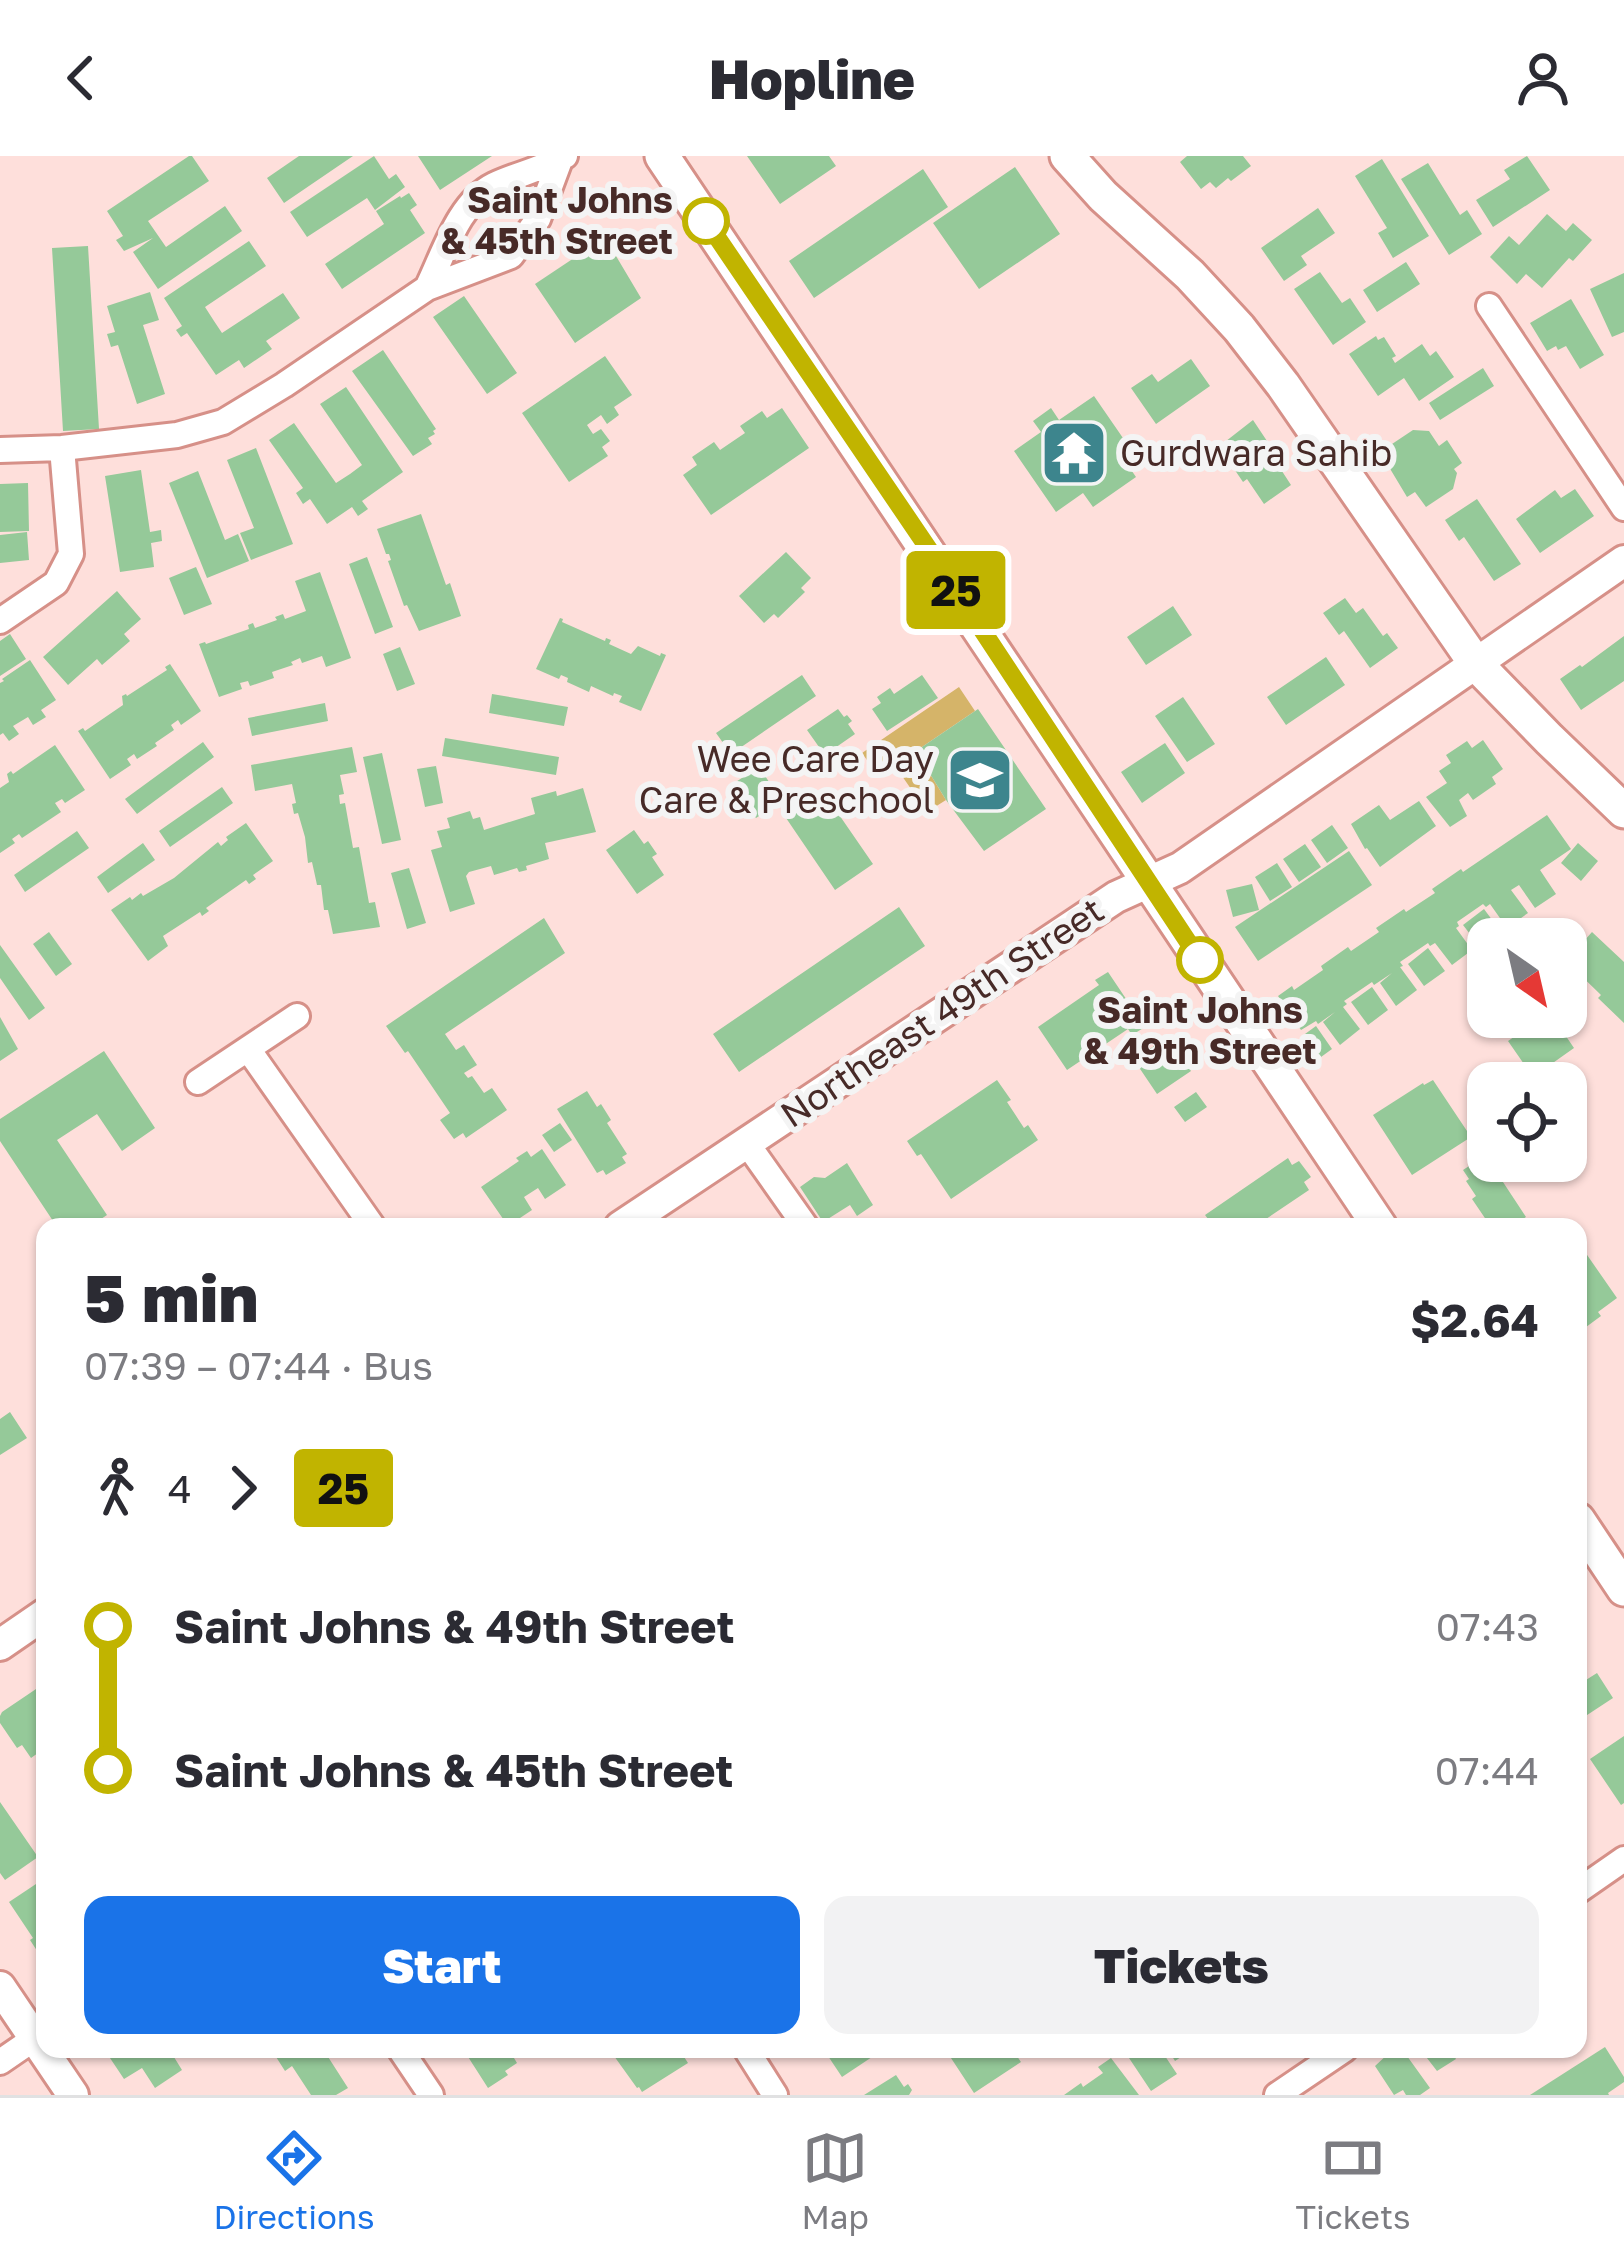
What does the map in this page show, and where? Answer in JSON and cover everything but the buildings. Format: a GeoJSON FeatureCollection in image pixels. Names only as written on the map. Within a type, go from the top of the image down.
{"type":"FeatureCollection","features":[{"type":"Feature","properties":{"kind":"main road"},"geometry":{"type":"LineString","coordinates":[[662,156],[1374,1218]]}},
{"type":"Feature","properties":{"kind":"main road"},"geometry":{"type":"LineString","coordinates":[[1067,156],[1239,328],[1475,664],[1624,812]]}},
{"type":"Feature","properties":{"kind":"main road"},"geometry":{"type":"LineString","coordinates":[[1587,1534],[1624,1589]]}},
{"type":"Feature","properties":{"kind":"street"},"geometry":{"type":"LineString","coordinates":[[427,288],[476,198],[491,187],[562,158]]}},
{"type":"Feature","properties":{"kind":"street"},"geometry":{"type":"LineString","coordinates":[[0,450],[177,435],[223,422],[427,288],[511,256],[538,219],[562,158]]}},
{"type":"Feature","properties":{"kind":"street"},"geometry":{"type":"LineString","coordinates":[[1489,306],[1624,508]]}},
{"type":"Feature","properties":{"kind":"street"},"geometry":{"type":"LineString","coordinates":[[0,621],[56,584],[70,554],[62,448]]}},
{"type":"Feature","properties":{"kind":"street","name":"Northeast 49th Street"},"geometry":{"type":"LineString","coordinates":[[633,1218],[1116,897],[1180,868],[1624,561]]}},
{"type":"Feature","properties":{"kind":"street"},"geometry":{"type":"LineString","coordinates":[[198,1082],[297,1016]]}},
{"type":"Feature","properties":{"kind":"street"},"geometry":{"type":"LineString","coordinates":[[248,1049],[367,1218]]}},
{"type":"Feature","properties":{"kind":"street"},"geometry":{"type":"LineString","coordinates":[[746,1142],[800,1218]]}},
{"type":"Feature","properties":{"kind":"street"},"geometry":{"type":"LineString","coordinates":[[0,1645],[36,1620]]}},
{"type":"Feature","properties":{"kind":"street"},"geometry":{"type":"LineString","coordinates":[[1587,1885],[1624,1859]]}},
{"type":"Feature","properties":{"kind":"street"},"geometry":{"type":"LineString","coordinates":[[0,1987],[35,2038],[0,2062]]}},
{"type":"Feature","properties":{"kind":"street"},"geometry":{"type":"LineString","coordinates":[[48,2058],[73,2095]]}},
{"type":"Feature","properties":{"kind":"street"},"geometry":{"type":"LineString","coordinates":[[406,2058],[430,2095]]}},
{"type":"Feature","properties":{"kind":"street"},"geometry":{"type":"LineString","coordinates":[[752,2058],[775,2095]]}},
{"type":"Feature","properties":{"kind":"street"},"geometry":{"type":"LineString","coordinates":[[1277,2095],[1332,2058]]}},
{"type":"Feature","properties":{"kind":"shaded area"},"geometry":{"type":"Polygon","coordinates":[[[959,687],[975,711],[916,751],[946,800],[927,812],[893,763],[876,773],[862,753],[959,687]]]}},
{"type":"Feature","properties":{"kind":"bus line","name":"25"},"geometry":{"type":"LineString","coordinates":[[706,221],[1200,960]]}},
{"type":"Feature","properties":{"kind":"place","name":"Saint Johns & 45th Street"},"geometry":{"type":"Point","coordinates":[706,221]}},
{"type":"Feature","properties":{"kind":"place","name":"Gurdwara Sahib"},"geometry":{"type":"Point","coordinates":[1074,453]}},
{"type":"Feature","properties":{"kind":"place","name":"Wee Care Day Care & Preschool"},"geometry":{"type":"Point","coordinates":[980,780]}},
{"type":"Feature","properties":{"kind":"place","name":"Saint Johns & 49th Street"},"geometry":{"type":"Point","coordinates":[1200,960]}}]}
